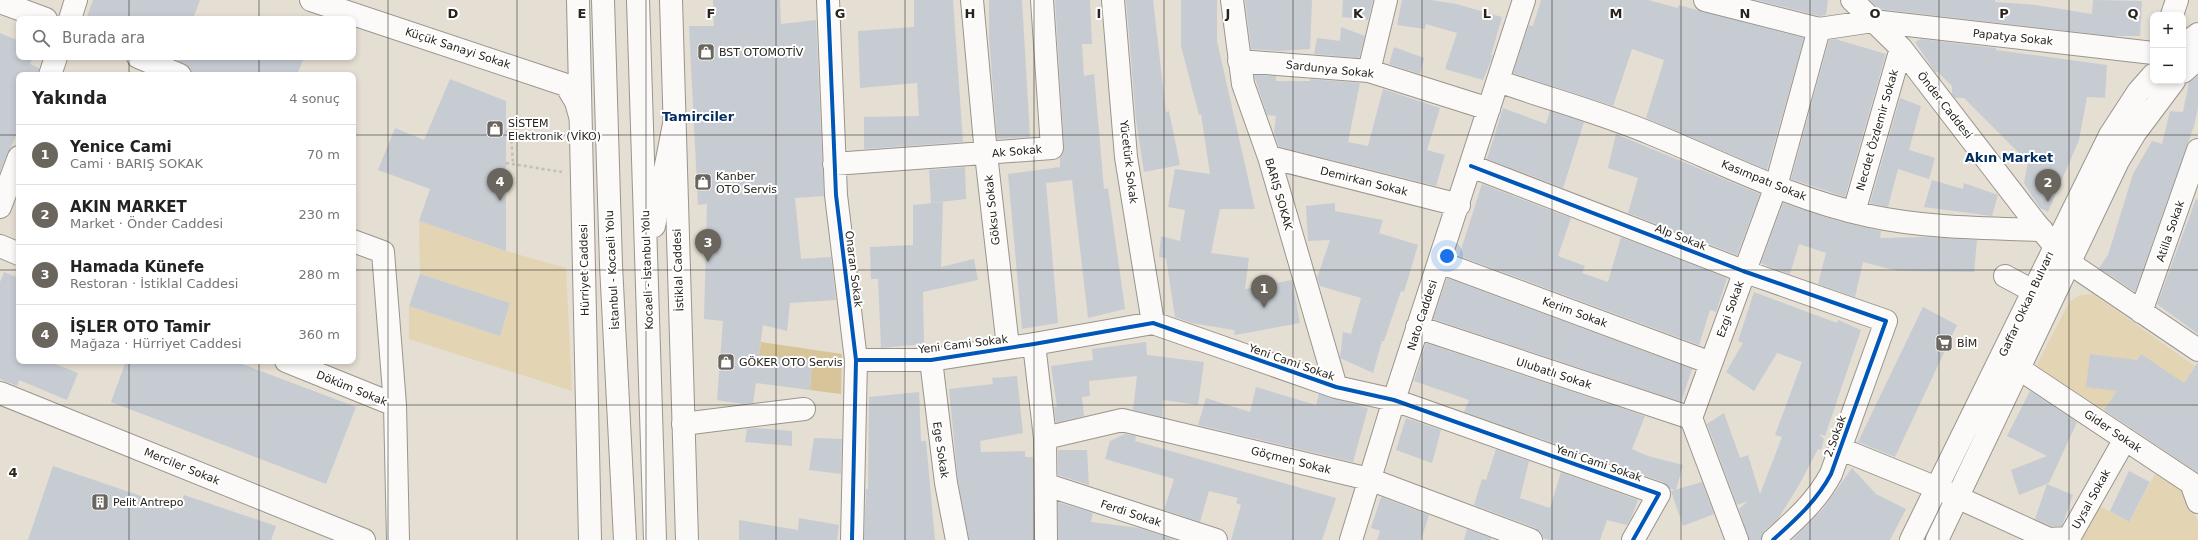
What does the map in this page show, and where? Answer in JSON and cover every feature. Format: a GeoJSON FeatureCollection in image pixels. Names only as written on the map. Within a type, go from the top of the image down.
{"type":"FeatureCollection","features":[{"type":"Feature","properties":{"kind":"main road"},"geometry":{"type":"LineString","coordinates":[[71,16],[76,0]]}},
{"type":"Feature","properties":{"kind":"main road","name":"Küçük Sanayi Sokak"},"geometry":{"type":"LineString","coordinates":[[311,0],[566,85]]}},
{"type":"Feature","properties":{"kind":"main road","name":"Hürriyet Caddesi"},"geometry":{"type":"LineString","coordinates":[[578,0],[590,540]]}},
{"type":"Feature","properties":{"kind":"main road","name":"İstanbul - Kocaeli Yolu"},"geometry":{"type":"LineString","coordinates":[[603,0],[611,265],[625,540]]}},
{"type":"Feature","properties":{"kind":"main road","name":"Kocaeli - İstanbul Yolu"},"geometry":{"type":"LineString","coordinates":[[638,0],[655,540]]}},
{"type":"Feature","properties":{"kind":"main road","name":"İstiklal Caddesi"},"geometry":{"type":"LineString","coordinates":[[671,0],[687,540]]}},
{"type":"Feature","properties":{"kind":"main road","name":"Onaran Sokak"},"geometry":{"type":"LineString","coordinates":[[828,0],[836,195],[856,360],[852,540]]}},
{"type":"Feature","properties":{"kind":"main road","name":"Göksu Sokak"},"geometry":{"type":"LineString","coordinates":[[972,0],[986,154],[1008,347]]}},
{"type":"Feature","properties":{"kind":"main road","name":"Ak Sokak"},"geometry":{"type":"LineString","coordinates":[[834,164],[1052,148],[1042,0]]}},
{"type":"Feature","properties":{"kind":"main road","name":"Yücetürk Sokak"},"geometry":{"type":"LineString","coordinates":[[1113,0],[1126,157],[1153,323]]}},
{"type":"Feature","properties":{"kind":"main road","name":"BARIŞ SOKAK"},"geometry":{"type":"LineString","coordinates":[[1232,0],[1243,84],[1269,157],[1336,387]]}},
{"type":"Feature","properties":{"kind":"main road"},"geometry":{"type":"LineString","coordinates":[[1369,71],[1386,0]]}},
{"type":"Feature","properties":{"kind":"main road","name":"Nato Caddesi"},"geometry":{"type":"LineString","coordinates":[[1351,540],[1417,327],[1459,204],[1524,0]]}},
{"type":"Feature","properties":{"kind":"main road"},"geometry":{"type":"LineString","coordinates":[[1705,0],[1819,29]]}},
{"type":"Feature","properties":{"kind":"main road","name":"Önder Caddesi"},"geometry":{"type":"LineString","coordinates":[[1852,0],[1901,48],[2068,262],[2198,350]]}},
{"type":"Feature","properties":{"kind":"main road"},"geometry":{"type":"LineString","coordinates":[[2173,12],[2177,0]]}},
{"type":"Feature","properties":{"kind":"main road"},"geometry":{"type":"LineString","coordinates":[[0,2],[38,16]]}},
{"type":"Feature","properties":{"kind":"main road","name":"Papatya Sokak"},"geometry":{"type":"LineString","coordinates":[[1819,29],[1873,21],[2150,53]]}},
{"type":"Feature","properties":{"kind":"main road","name":"Ezgi Sokak"},"geometry":{"type":"LineString","coordinates":[[1691,418],[1743,271],[1776,186],[1819,29]]}},
{"type":"Feature","properties":{"kind":"main road"},"geometry":{"type":"LineString","coordinates":[[2190,60],[2198,34]]}},
{"type":"Feature","properties":{"kind":"main road","name":"Necdet Özdemir Sokak"},"geometry":{"type":"LineString","coordinates":[[1854,212],[1901,48]]}},
{"type":"Feature","properties":{"kind":"main road"},"geometry":{"type":"LineString","coordinates":[[579,50],[575,68],[566,85],[576,102],[581,122]]}},
{"type":"Feature","properties":{"kind":"main road"},"geometry":{"type":"LineString","coordinates":[[51,72],[55,60]]}},
{"type":"Feature","properties":{"kind":"main road"},"geometry":{"type":"LineString","coordinates":[[145,60],[173,72]]}},
{"type":"Feature","properties":{"kind":"main road","name":"Sardunya Sokak"},"geometry":{"type":"LineString","coordinates":[[1239,61],[1369,71],[1489,109]]}},
{"type":"Feature","properties":{"kind":"main road","name":"Gaffar Okkan Bulvarı"},"geometry":{"type":"LineString","coordinates":[[1911,540],[2033,291],[2048,238],[2110,135],[2138,92],[2150,78]]}},
{"type":"Feature","properties":{"kind":"main road","name":"Kasımpatı Sokak"},"geometry":{"type":"LineString","coordinates":[[1498,81],[1650,133],[1776,186],[1854,212],[1920,223],[2048,238]]}},
{"type":"Feature","properties":{"kind":"main road","name":"Gaffar Okkan Bulvarı"},"geometry":{"type":"LineString","coordinates":[[1937,540],[2068,262],[2118,161],[2134,133],[2172,84]]}},
{"type":"Feature","properties":{"kind":"main road"},"geometry":{"type":"LineString","coordinates":[[647,261],[674,124]]}},
{"type":"Feature","properties":{"kind":"main road","name":"Atilla Sokak"},"geometry":{"type":"LineString","coordinates":[[2141,312],[2198,150]]}},
{"type":"Feature","properties":{"kind":"main road","name":"Demirkan Sokak"},"geometry":{"type":"LineString","coordinates":[[1269,157],[1459,204]]}},
{"type":"Feature","properties":{"kind":"main road"},"geometry":{"type":"LineString","coordinates":[[0,206],[16,165]]}},
{"type":"Feature","properties":{"kind":"main road","name":"Alp Sokak"},"geometry":{"type":"LineString","coordinates":[[1471,166],[1743,271],[1886,321]]}},
{"type":"Feature","properties":{"kind":"main road"},"geometry":{"type":"LineString","coordinates":[[356,242],[383,252],[395,405],[398,540]]}},
{"type":"Feature","properties":{"kind":"main road"},"geometry":{"type":"LineString","coordinates":[[0,246],[16,253]]}},
{"type":"Feature","properties":{"kind":"main road","name":"Kerim Sokak"},"geometry":{"type":"LineString","coordinates":[[1439,262],[1711,363]]}},
{"type":"Feature","properties":{"kind":"main road"},"geometry":{"type":"LineString","coordinates":[[2005,276],[2033,291]]}},
{"type":"Feature","properties":{"kind":"main road","name":"2.Sokak"},"geometry":{"type":"LineString","coordinates":[[1773,540],[1804,513],[1823,489],[1841,449],[1886,321]]}},
{"type":"Feature","properties":{"kind":"main road","name":"Yeni Cami Sokak"},"geometry":{"type":"LineString","coordinates":[[856,360],[930,360],[1034,344],[1153,323],[1336,387],[1394,400],[1659,494],[1633,540]]}},
{"type":"Feature","properties":{"kind":"main road","name":"Ulubatlı Sokak"},"geometry":{"type":"LineString","coordinates":[[1417,327],[1691,418]]}},
{"type":"Feature","properties":{"kind":"main road"},"geometry":{"type":"LineString","coordinates":[[1034,344],[1045,438],[1046,540]]}},
{"type":"Feature","properties":{"kind":"main road","name":"Ege Sokak"},"geometry":{"type":"LineString","coordinates":[[930,360],[946,483],[957,540]]}},
{"type":"Feature","properties":{"kind":"main road","name":"Döküm Sokak"},"geometry":{"type":"LineString","coordinates":[[293,364],[395,405]]}},
{"type":"Feature","properties":{"kind":"main road","name":"Gider Sokak"},"geometry":{"type":"LineString","coordinates":[[2018,368],[2191,483],[2198,502]]}},
{"type":"Feature","properties":{"kind":"main road","name":"Merciler Sokak"},"geometry":{"type":"LineString","coordinates":[[0,393],[364,540]]}},
{"type":"Feature","properties":{"kind":"main road"},"geometry":{"type":"LineString","coordinates":[[683,424],[804,409]]}},
{"type":"Feature","properties":{"kind":"main road"},"geometry":{"type":"LineString","coordinates":[[1691,418],[1737,540]]}},
{"type":"Feature","properties":{"kind":"main road","name":"Göçmen Sokak"},"geometry":{"type":"LineString","coordinates":[[1045,438],[1122,420],[1369,479],[1531,540]]}},
{"type":"Feature","properties":{"kind":"main road","name":"Uysal Sokak"},"geometry":{"type":"LineString","coordinates":[[1958,498],[2049,539],[2069,538],[2125,439]]}},
{"type":"Feature","properties":{"kind":"main road","name":"2.Sokak"},"geometry":{"type":"LineString","coordinates":[[1841,449],[1958,498]]}},
{"type":"Feature","properties":{"kind":"main road","name":"Ferdi Sokak"},"geometry":{"type":"LineString","coordinates":[[1046,485],[1216,540]]}},
{"type":"Feature","properties":{"kind":"path"},"geometry":{"type":"LineString","coordinates":[[506,131],[511,135],[512,164]]}},
{"type":"Feature","properties":{"kind":"path"},"geometry":{"type":"LineString","coordinates":[[506,162],[563,172]]}},
{"type":"Feature","properties":{"kind":"shaded area"},"geometry":{"type":"Polygon","coordinates":[[[419,221],[506,251],[566,268],[572,391],[409,339],[409,306],[500,335],[510,303],[420,274],[419,221]]]}},
{"type":"Feature","properties":{"kind":"shaded area"},"geometry":{"type":"Polygon","coordinates":[[[2093,294],[2195,366],[2184,383],[2117,391],[2104,410],[2036,366],[2070,301],[2081,295],[2093,294]]]}},
{"type":"Feature","properties":{"kind":"shaded area"},"geometry":{"type":"Polygon","coordinates":[[[761,342],[842,354],[841,394],[810,390],[812,362],[759,355],[761,342]]]}},
{"type":"Feature","properties":{"kind":"shaded area"},"geometry":{"type":"Polygon","coordinates":[[[2155,474],[2187,491],[2198,522],[2198,540],[2078,540],[2098,505],[2129,522],[2155,474]]]}},
{"type":"Feature","properties":{"kind":"building"},"geometry":{"type":"Polygon","coordinates":[[[93,0],[200,0],[194,16],[87,16],[93,0]]]}},
{"type":"Feature","properties":{"kind":"building"},"geometry":{"type":"Polygon","coordinates":[[[713,0],[780,0],[781,24],[816,20],[824,196],[795,198],[801,259],[831,257],[836,300],[790,303],[787,331],[763,325],[759,355],[812,362],[810,390],[756,383],[753,403],[743,404],[717,400],[723,321],[704,319],[707,204],[698,205],[689,26],[714,26],[713,0]]]}},
{"type":"Feature","properties":{"kind":"building"},"geometry":{"type":"Polygon","coordinates":[[[914,0],[953,0],[963,142],[864,149],[864,117],[919,116],[917,83],[860,88],[858,31],[914,27],[914,0]]]}},
{"type":"Feature","properties":{"kind":"building"},"geometry":{"type":"Polygon","coordinates":[[[989,0],[1022,0],[1030,137],[997,139],[989,37],[989,0]]]}},
{"type":"Feature","properties":{"kind":"building"},"geometry":{"type":"Polygon","coordinates":[[[1055,0],[1090,0],[1092,44],[1082,44],[1084,76],[1094,74],[1104,189],[1108,188],[1125,309],[1088,318],[1072,180],[1046,183],[1058,323],[1022,329],[1008,174],[1060,167],[1060,157],[1064,147],[1055,0]]]}},
{"type":"Feature","properties":{"kind":"building"},"geometry":{"type":"Polygon","coordinates":[[[1126,0],[1153,0],[1166,112],[1169,111],[1180,165],[1144,172],[1136,120],[1126,0]]]}},
{"type":"Feature","properties":{"kind":"building"},"geometry":{"type":"Polygon","coordinates":[[[1181,0],[1217,0],[1217,41],[1255,209],[1220,209],[1211,253],[1249,258],[1245,289],[1292,280],[1300,323],[1235,335],[1234,330],[1191,323],[1175,317],[1166,258],[1159,257],[1161,236],[1180,241],[1185,210],[1168,207],[1175,169],[1210,174],[1201,114],[1199,115],[1181,46],[1181,0]]]}},
{"type":"Feature","properties":{"kind":"building"},"geometry":{"type":"Polygon","coordinates":[[[1245,0],[1312,0],[1310,49],[1278,51],[1251,49],[1245,0]]]}},
{"type":"Feature","properties":{"kind":"building"},"geometry":{"type":"Polygon","coordinates":[[[1343,0],[1373,0],[1368,20],[1342,17],[1343,0]]]}},
{"type":"Feature","properties":{"kind":"building"},"geometry":{"type":"Polygon","coordinates":[[[1402,0],[1431,0],[1456,4],[1502,17],[1491,55],[1493,55],[1483,80],[1445,69],[1457,33],[1426,24],[1425,29],[1397,25],[1402,0]]]}},
{"type":"Feature","properties":{"kind":"building"},"geometry":{"type":"Polygon","coordinates":[[[1541,0],[1648,0],[1678,8],[1678,5],[1804,38],[1767,170],[1646,118],[1664,60],[1632,49],[1613,106],[1513,73],[1529,25],[1533,26],[1541,0]]]}},
{"type":"Feature","properties":{"kind":"building"},"geometry":{"type":"Polygon","coordinates":[[[1756,0],[1828,0],[1826,15],[1820,16],[1756,0]]]}},
{"type":"Feature","properties":{"kind":"building"},"geometry":{"type":"Polygon","coordinates":[[[1870,0],[1995,0],[1995,2],[2036,5],[2092,14],[2093,0],[2142,1],[2140,36],[2111,36],[1879,9],[1870,0]]]}},
{"type":"Feature","properties":{"kind":"building"},"geometry":{"type":"Polygon","coordinates":[[[1341,27],[1365,36],[1359,58],[1314,54],[1317,38],[1340,41],[1341,27]]]}},
{"type":"Feature","properties":{"kind":"building"},"geometry":{"type":"Polygon","coordinates":[[[0,33],[16,40],[16,60],[32,60],[30,64],[39,68],[38,72],[16,72],[16,135],[0,172],[0,33]]]}},
{"type":"Feature","properties":{"kind":"building"},"geometry":{"type":"Polygon","coordinates":[[[1835,39],[1886,54],[1845,197],[1791,179],[1829,40],[1835,39]]]}},
{"type":"Feature","properties":{"kind":"building"},"geometry":{"type":"Polygon","coordinates":[[[1921,39],[1996,48],[1996,50],[2107,65],[2105,98],[2087,97],[2079,140],[2048,212],[2040,208],[2024,183],[2028,162],[1964,98],[1955,98],[1952,94],[1952,86],[1938,72],[1935,72],[1915,42],[1921,39]]]}},
{"type":"Feature","properties":{"kind":"building"},"geometry":{"type":"Polygon","coordinates":[[[1394,47],[1424,58],[1420,74],[1389,64],[1394,47]]]}},
{"type":"Feature","properties":{"kind":"building"},"geometry":{"type":"Polygon","coordinates":[[[303,60],[298,72],[191,72],[190,67],[178,61],[303,60]]]}},
{"type":"Feature","properties":{"kind":"building"},"geometry":{"type":"Polygon","coordinates":[[[1254,75],[1276,76],[1276,81],[1310,81],[1310,79],[1360,83],[1348,142],[1368,146],[1383,89],[1440,108],[1427,150],[1445,155],[1436,186],[1279,147],[1274,133],[1276,116],[1267,115],[1254,75]]]}},
{"type":"Feature","properties":{"kind":"building"},"geometry":{"type":"Polygon","coordinates":[[[2198,76],[2198,108],[2194,126],[2135,292],[2099,268],[2108,255],[2133,174],[2152,141],[2162,144],[2170,111],[2183,112],[2189,82],[2198,76]]]}},
{"type":"Feature","properties":{"kind":"building"},"geometry":{"type":"Polygon","coordinates":[[[450,79],[506,101],[506,251],[419,221],[430,189],[378,170],[395,128],[424,140],[450,79]]]}},
{"type":"Feature","properties":{"kind":"building"},"geometry":{"type":"Polygon","coordinates":[[[1900,98],[1921,106],[1909,150],[1935,158],[1929,179],[1898,169],[1888,207],[1870,203],[1900,98]]]}},
{"type":"Feature","properties":{"kind":"building"},"geometry":{"type":"Polygon","coordinates":[[[1503,108],[1546,124],[1550,111],[1584,122],[1563,188],[1487,159],[1503,108]]]}},
{"type":"Feature","properties":{"kind":"building"},"geometry":{"type":"Polygon","coordinates":[[[1616,134],[1760,194],[1737,255],[1628,213],[1638,178],[1608,168],[1616,134]]]}},
{"type":"Feature","properties":{"kind":"building"},"geometry":{"type":"Polygon","coordinates":[[[965,167],[966,199],[931,203],[929,170],[965,167]]]}},
{"type":"Feature","properties":{"kind":"building"},"geometry":{"type":"Polygon","coordinates":[[[1932,180],[1963,189],[1964,183],[1998,195],[1992,216],[1924,207],[1932,180]]]}},
{"type":"Feature","properties":{"kind":"building"},"geometry":{"type":"Polygon","coordinates":[[[1482,184],[1571,218],[1558,256],[1585,266],[1582,273],[1608,282],[1621,237],[1727,278],[1716,312],[1710,310],[1699,345],[1459,256],[1482,184]]]}},
{"type":"Feature","properties":{"kind":"building"},"geometry":{"type":"Polygon","coordinates":[[[2196,199],[2198,200],[2198,334],[2157,304],[2196,199]]]}},
{"type":"Feature","properties":{"kind":"building"},"geometry":{"type":"Polygon","coordinates":[[[943,202],[941,267],[974,259],[978,280],[923,292],[924,344],[881,348],[878,279],[871,279],[870,247],[913,245],[913,205],[943,202]]]}},
{"type":"Feature","properties":{"kind":"building"},"geometry":{"type":"Polygon","coordinates":[[[1335,203],[1335,211],[1383,220],[1379,233],[1418,245],[1404,292],[1401,291],[1384,341],[1382,341],[1373,373],[1340,358],[1343,332],[1351,334],[1361,298],[1320,286],[1317,278],[1330,240],[1308,241],[1306,206],[1335,203]]]}},
{"type":"Feature","properties":{"kind":"building"},"geometry":{"type":"Polygon","coordinates":[[[1783,203],[1838,221],[1881,231],[1880,238],[1926,237],[1977,240],[1974,272],[1898,271],[1863,262],[1855,297],[1818,284],[1826,253],[1799,244],[1790,274],[1769,267],[1761,263],[1783,203]]]}},
{"type":"Feature","properties":{"kind":"building"},"geometry":{"type":"Polygon","coordinates":[[[4,272],[16,277],[16,364],[56,364],[78,373],[67,400],[19,380],[17,386],[0,379],[0,282],[4,272]]]}},
{"type":"Feature","properties":{"kind":"building"},"geometry":{"type":"Polygon","coordinates":[[[420,274],[510,303],[500,336],[409,306],[420,274]]]}},
{"type":"Feature","properties":{"kind":"building"},"geometry":{"type":"Polygon","coordinates":[[[1447,278],[1692,369],[1681,402],[1433,319],[1447,278]]]}},
{"type":"Feature","properties":{"kind":"building"},"geometry":{"type":"Polygon","coordinates":[[[1754,292],[1837,323],[1838,320],[1861,330],[1825,436],[1819,434],[1824,439],[1821,450],[1818,449],[1799,485],[1778,519],[1764,531],[1761,540],[1749,540],[1739,509],[1748,501],[1737,505],[1707,424],[1724,413],[1740,458],[1748,455],[1760,494],[1782,437],[1775,435],[1802,362],[1777,353],[1754,391],[1726,372],[1743,343],[1738,341],[1754,292]]]}},
{"type":"Feature","properties":{"kind":"building"},"geometry":{"type":"Polygon","coordinates":[[[1923,307],[1957,325],[1895,457],[1858,442],[1923,307]]]}},
{"type":"Feature","properties":{"kind":"building"},"geometry":{"type":"Polygon","coordinates":[[[1146,342],[1147,355],[1204,362],[1198,405],[1163,400],[1162,417],[1133,410],[1137,376],[1089,381],[1090,396],[1082,397],[1084,416],[1056,423],[1054,407],[1057,407],[1051,366],[1093,360],[1092,349],[1146,342]]]}},
{"type":"Feature","properties":{"kind":"building"},"geometry":{"type":"Polygon","coordinates":[[[1426,343],[1645,416],[1632,449],[1648,456],[1683,465],[1676,490],[1670,489],[1663,482],[1464,412],[1469,400],[1414,381],[1426,343]]]}},
{"type":"Feature","properties":{"kind":"building"},"geometry":{"type":"Polygon","coordinates":[[[2090,354],[2137,360],[2141,354],[2184,383],[2198,362],[2198,473],[2104,410],[2117,391],[2086,387],[2090,354]]]}},
{"type":"Feature","properties":{"kind":"building"},"geometry":{"type":"Polygon","coordinates":[[[125,364],[242,364],[356,407],[326,484],[111,402],[125,364]]]}},
{"type":"Feature","properties":{"kind":"building"},"geometry":{"type":"Polygon","coordinates":[[[1017,376],[1023,433],[980,441],[981,452],[1025,451],[1025,457],[1033,457],[1034,540],[969,540],[958,481],[949,389],[993,384],[992,378],[1017,376]]]}},
{"type":"Feature","properties":{"kind":"building"},"geometry":{"type":"Polygon","coordinates":[[[1256,387],[1316,405],[1319,394],[1368,408],[1353,462],[1198,425],[1206,398],[1250,412],[1256,387]]]}},
{"type":"Feature","properties":{"kind":"building"},"geometry":{"type":"Polygon","coordinates":[[[2030,391],[2077,422],[2049,483],[2019,495],[2011,470],[2047,456],[2007,436],[2030,391]]]}},
{"type":"Feature","properties":{"kind":"building"},"geometry":{"type":"Polygon","coordinates":[[[919,392],[921,441],[926,441],[935,540],[864,540],[866,489],[868,489],[869,397],[919,392]]]}},
{"type":"Feature","properties":{"kind":"building"},"geometry":{"type":"Polygon","coordinates":[[[1406,418],[1441,430],[1432,463],[1396,450],[1406,418]]]}},
{"type":"Feature","properties":{"kind":"building"},"geometry":{"type":"Polygon","coordinates":[[[755,428],[792,431],[792,446],[745,442],[747,429],[755,428]]]}},
{"type":"Feature","properties":{"kind":"building"},"geometry":{"type":"Polygon","coordinates":[[[1125,434],[1136,436],[1135,441],[1336,498],[1322,540],[1231,540],[1241,505],[1236,503],[1238,498],[1209,491],[1200,522],[1164,510],[1174,479],[1105,459],[1110,441],[1125,434]]]}},
{"type":"Feature","properties":{"kind":"building"},"geometry":{"type":"Polygon","coordinates":[[[814,438],[842,439],[841,474],[809,470],[814,438]]]}},
{"type":"Feature","properties":{"kind":"building"},"geometry":{"type":"Polygon","coordinates":[[[1496,449],[1529,461],[1520,498],[1550,508],[1561,472],[1638,500],[1631,518],[1627,525],[1607,520],[1600,540],[1549,540],[1543,538],[1541,532],[1535,528],[1474,505],[1482,479],[1486,480],[1496,449]]]}},
{"type":"Feature","properties":{"kind":"building"},"geometry":{"type":"Polygon","coordinates":[[[1058,450],[1087,450],[1089,485],[1058,475],[1058,450]]]}},
{"type":"Feature","properties":{"kind":"building","name":"Pelit Antrepo"},"geometry":{"type":"Polygon","coordinates":[[[53,466],[179,509],[184,495],[276,526],[271,540],[28,540],[53,466]]]}},
{"type":"Feature","properties":{"kind":"building"},"geometry":{"type":"Polygon","coordinates":[[[1852,468],[1876,494],[1906,509],[1890,540],[1792,540],[1822,510],[1852,468]]]}},
{"type":"Feature","properties":{"kind":"building"},"geometry":{"type":"Polygon","coordinates":[[[2129,471],[2150,482],[2129,522],[2110,511],[2129,471]]]}},
{"type":"Feature","properties":{"kind":"building"},"geometry":{"type":"Polygon","coordinates":[[[1702,482],[1714,514],[1683,526],[1671,491],[1702,482]]]}},
{"type":"Feature","properties":{"kind":"building"},"geometry":{"type":"Polygon","coordinates":[[[2047,484],[2073,495],[2062,526],[2051,526],[2035,519],[2047,484]]]}},
{"type":"Feature","properties":{"kind":"building"},"geometry":{"type":"Polygon","coordinates":[[[1381,497],[1429,515],[1421,540],[1377,540],[1380,531],[1371,528],[1381,497]]]}},
{"type":"Feature","properties":{"kind":"building"},"geometry":{"type":"Polygon","coordinates":[[[1058,502],[1093,513],[1091,522],[1139,528],[1176,540],[1058,540],[1058,502]]]}},
{"type":"Feature","properties":{"kind":"building"},"geometry":{"type":"Polygon","coordinates":[[[799,518],[839,525],[837,540],[739,540],[739,520],[798,530],[799,518]]]}},
{"type":"Feature","properties":{"kind":"building"},"geometry":{"type":"Polygon","coordinates":[[[1467,529],[1491,538],[1491,540],[1464,540],[1467,529]]]}},
{"type":"Feature","properties":{"kind":"cycle path"},"geometry":{"type":"LineString","coordinates":[[828,0],[836,195],[856,360],[852,540]]}},
{"type":"Feature","properties":{"kind":"cycle path"},"geometry":{"type":"LineString","coordinates":[[1471,166],[1743,271],[1886,321],[1831,474],[1812,502],[1773,540]]}},
{"type":"Feature","properties":{"kind":"cycle path"},"geometry":{"type":"LineString","coordinates":[[856,360],[931,360],[1153,323],[1336,387],[1394,400],[1659,494],[1633,540]]}},
{"type":"Feature","properties":{"kind":"place","name":"BST OTOMOTİV"},"geometry":{"type":"Point","coordinates":[706,52]}},
{"type":"Feature","properties":{"kind":"place","name":"SİSTEM Elektronik (VİKO)"},"geometry":{"type":"Point","coordinates":[495,129]}},
{"type":"Feature","properties":{"kind":"place","name":"Kanber OTO Servis"},"geometry":{"type":"Point","coordinates":[703,182]}},
{"type":"Feature","properties":{"kind":"place","name":"İŞLER OTO Tamir"},"geometry":{"type":"Point","coordinates":[500,201]}},
{"type":"Feature","properties":{"kind":"place","name":"AKIN MARKET"},"geometry":{"type":"Point","coordinates":[2048,202]}},
{"type":"Feature","properties":{"kind":"place","name":"Hamada Künefe"},"geometry":{"type":"Point","coordinates":[708,262]}},
{"type":"Feature","properties":{"kind":"place","name":"Yenice Cami"},"geometry":{"type":"Point","coordinates":[1264,308]}},
{"type":"Feature","properties":{"kind":"place","name":"BİM"},"geometry":{"type":"Point","coordinates":[1944,343]}},
{"type":"Feature","properties":{"kind":"place","name":"GÖKER OTO Servis"},"geometry":{"type":"Point","coordinates":[726,362]}},
{"type":"Feature","properties":{"kind":"place","name":"Pelit Antrepo"},"geometry":{"type":"Point","coordinates":[100,502]}},
{"type":"Feature","properties":{"kind":"district","name":"Tamirciler"},"geometry":{"type":"Point","coordinates":[698,116]}},
{"type":"Feature","properties":{"kind":"district","name":"Akın Market"},"geometry":{"type":"Point","coordinates":[2009,157]}}]}
